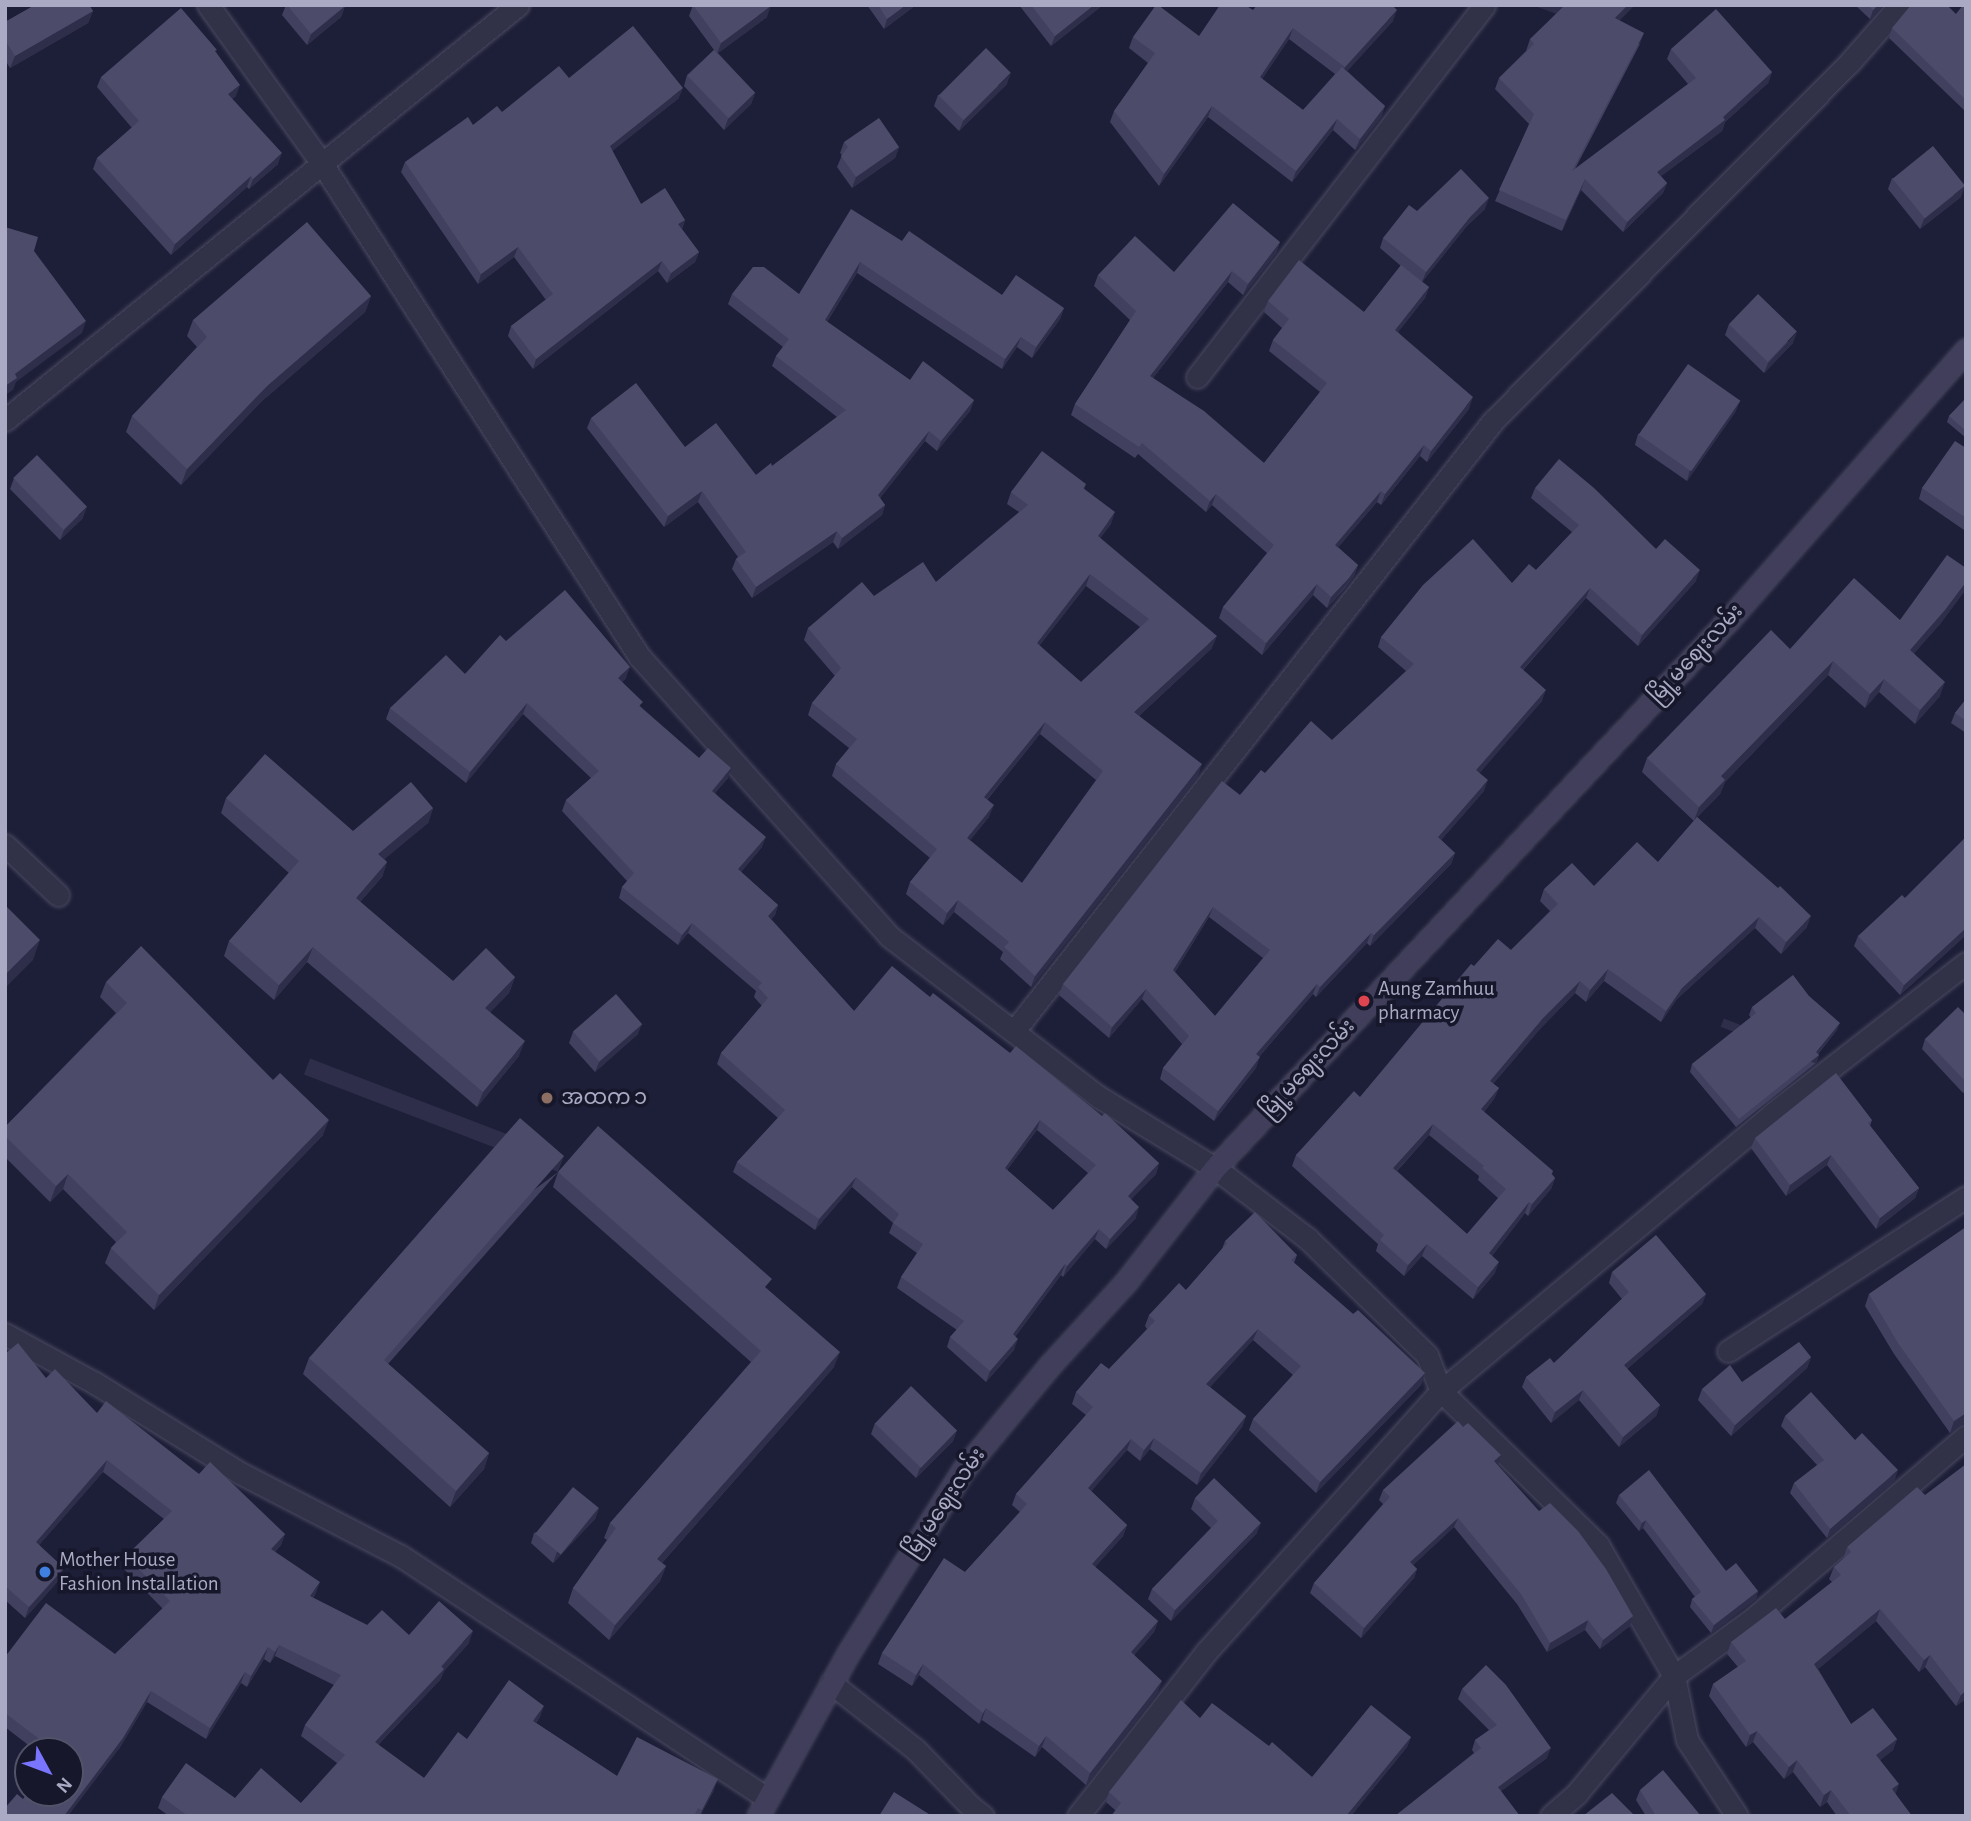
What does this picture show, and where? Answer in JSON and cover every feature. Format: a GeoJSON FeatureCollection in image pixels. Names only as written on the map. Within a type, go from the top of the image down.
{"type":"FeatureCollection","features":[{"type":"Feature","properties":{"kind":"main road","name":"မြို့မဈေးလမ်း"},"geometry":{"type":"LineString","coordinates":[[763,1807],[831,1684],[964,1469],[1050,1365],[1125,1283],[1215,1168],[1733,615],[1966,350]]}},
{"type":"Feature","properties":{"kind":"street"},"geometry":{"type":"LineString","coordinates":[[208,5],[321,162],[639,656],[890,936],[1099,1097],[1215,1168],[1307,1238],[1427,1355],[1441,1391],[1598,1545],[1674,1676],[1687,1740],[1737,1816]]}},
{"type":"Feature","properties":{"kind":"street"},"geometry":{"type":"LineString","coordinates":[[5,421],[321,162],[518,5]]}},
{"type":"Feature","properties":{"kind":"street"},"geometry":{"type":"LineString","coordinates":[[1197,377],[1484,5]]}},
{"type":"Feature","properties":{"kind":"street"},"geometry":{"type":"LineString","coordinates":[[1013,1031],[1493,421],[1849,63],[1900,5]]}},
{"type":"Feature","properties":{"kind":"street"},"geometry":{"type":"LineString","coordinates":[[5,845],[58,895]]}},
{"type":"Feature","properties":{"kind":"street"},"geometry":{"type":"LineString","coordinates":[[1078,1816],[1206,1653],[1441,1391],[1773,1113],[1966,963]]}},
{"type":"Feature","properties":{"kind":"street"},"geometry":{"type":"LineString","coordinates":[[1728,1351],[1966,1196]]}},
{"type":"Feature","properties":{"kind":"street"},"geometry":{"type":"LineString","coordinates":[[5,1334],[95,1383],[240,1473],[401,1556],[763,1807]]}},
{"type":"Feature","properties":{"kind":"street"},"geometry":{"type":"LineString","coordinates":[[1551,1816],[1577,1793],[1674,1676],[1755,1617],[1966,1436]]}},
{"type":"Feature","properties":{"kind":"street"},"geometry":{"type":"LineString","coordinates":[[831,1684],[916,1750],[971,1807],[984,1816]]}},
{"type":"Feature","properties":{"kind":"building"},"geometry":{"type":"Polygon","coordinates":[[[35,5],[89,5],[93,11],[15,56],[5,40],[5,22],[35,5]]]}},
{"type":"Feature","properties":{"kind":"building"},"geometry":{"type":"Polygon","coordinates":[[[287,5],[344,5],[345,6],[311,34],[287,5]]]}},
{"type":"Feature","properties":{"kind":"building"},"geometry":{"type":"Polygon","coordinates":[[[693,5],[771,5],[771,6],[721,43],[693,5]]]}},
{"type":"Feature","properties":{"kind":"building"},"geometry":{"type":"Polygon","coordinates":[[[878,5],[906,5],[887,19],[878,5]]]}},
{"type":"Feature","properties":{"kind":"building"},"geometry":{"type":"Polygon","coordinates":[[[1031,5],[1094,5],[1055,36],[1031,5]]]}},
{"type":"Feature","properties":{"kind":"building"},"geometry":{"type":"Polygon","coordinates":[[[1156,5],[1199,36],[1220,5],[1245,5],[1253,10],[1257,5],[1392,5],[1397,10],[1345,67],[1293,28],[1260,77],[1303,110],[1342,67],[1385,106],[1360,139],[1337,119],[1296,171],[1212,106],[1164,174],[1114,111],[1155,53],[1133,37],[1156,5]]]}},
{"type":"Feature","properties":{"kind":"building"},"geometry":{"type":"Polygon","coordinates":[[[1565,5],[1628,5],[1615,18],[1644,33],[1572,171],[1696,78],[1671,49],[1716,9],[1772,72],[1723,117],[1725,120],[1657,172],[1667,183],[1627,222],[1585,179],[1566,220],[1499,190],[1534,114],[1499,78],[1534,44],[1530,39],[1565,5]]]}},
{"type":"Feature","properties":{"kind":"building"},"geometry":{"type":"Polygon","coordinates":[[[1911,5],[1947,5],[1956,14],[1966,5],[1966,100],[1892,28],[1911,5]]]}},
{"type":"Feature","properties":{"kind":"building"},"geometry":{"type":"Polygon","coordinates":[[[181,8],[217,50],[215,51],[240,85],[228,94],[282,153],[253,179],[251,176],[175,244],[97,158],[139,121],[101,77],[181,8]]]}},
{"type":"Feature","properties":{"kind":"building"},"geometry":{"type":"Polygon","coordinates":[[[633,26],[683,88],[610,146],[641,204],[665,188],[685,220],[678,224],[699,252],[671,273],[662,261],[536,359],[511,326],[553,294],[518,247],[481,274],[405,162],[468,117],[473,125],[497,106],[502,112],[559,66],[569,78],[633,26]]]}},
{"type":"Feature","properties":{"kind":"building"},"geometry":{"type":"Polygon","coordinates":[[[986,48],[1011,73],[963,120],[939,95],[986,48]]]}},
{"type":"Feature","properties":{"kind":"building"},"geometry":{"type":"Polygon","coordinates":[[[714,50],[755,92],[728,118],[687,76],[714,50]]]}},
{"type":"Feature","properties":{"kind":"building"},"geometry":{"type":"Polygon","coordinates":[[[879,118],[899,147],[856,177],[841,156],[848,147],[844,142],[879,118]]]}},
{"type":"Feature","properties":{"kind":"building"},"geometry":{"type":"Polygon","coordinates":[[[1933,146],[1965,186],[1925,218],[1893,179],[1933,146]]]}},
{"type":"Feature","properties":{"kind":"building"},"geometry":{"type":"Polygon","coordinates":[[[1461,169],[1489,198],[1470,217],[1426,272],[1383,238],[1409,205],[1417,211],[1461,169]]]}},
{"type":"Feature","properties":{"kind":"building"},"geometry":{"type":"Polygon","coordinates":[[[1233,203],[1280,242],[1248,284],[1232,271],[1150,376],[1204,411],[1264,463],[1327,383],[1273,340],[1289,319],[1268,301],[1299,260],[1364,312],[1401,265],[1429,287],[1395,330],[1473,397],[1431,451],[1424,445],[1385,494],[1381,491],[1335,545],[1358,565],[1349,578],[1331,597],[1317,584],[1266,643],[1223,607],[1274,545],[1216,494],[1210,501],[1142,443],[1139,447],[1075,404],[1136,311],[1098,275],[1135,236],[1174,272],[1233,203]]]}},
{"type":"Feature","properties":{"kind":"building"},"geometry":{"type":"Polygon","coordinates":[[[851,209],[902,241],[909,231],[1002,295],[1016,275],[1064,308],[1036,347],[1021,337],[1005,359],[860,262],[825,320],[910,380],[923,361],[974,400],[941,441],[929,431],[878,495],[885,505],[842,538],[837,531],[756,587],[736,559],[746,552],[702,491],[668,516],[591,418],[636,383],[685,447],[716,423],[756,475],[846,410],[776,356],[789,339],[732,294],[753,267],[764,267],[799,294],[851,209]]]}},
{"type":"Feature","properties":{"kind":"building"},"geometry":{"type":"Polygon","coordinates":[[[307,222],[371,296],[267,386],[187,469],[132,416],[207,337],[193,320],[307,222]]]}},
{"type":"Feature","properties":{"kind":"building"},"geometry":{"type":"Polygon","coordinates":[[[5,227],[38,237],[34,251],[86,321],[15,374],[17,378],[5,386],[5,227]]]}},
{"type":"Feature","properties":{"kind":"building"},"geometry":{"type":"Polygon","coordinates":[[[1758,294],[1797,332],[1768,362],[1729,324],[1758,294]]]}},
{"type":"Feature","properties":{"kind":"building"},"geometry":{"type":"Polygon","coordinates":[[[1688,364],[1740,401],[1691,471],[1639,434],[1688,364]]]}},
{"type":"Feature","properties":{"kind":"building"},"geometry":{"type":"Polygon","coordinates":[[[1966,398],[1966,431],[1949,416],[1966,398]]]}},
{"type":"Feature","properties":{"kind":"building"},"geometry":{"type":"Polygon","coordinates":[[[1955,441],[1966,448],[1966,518],[1922,488],[1955,441]]]}},
{"type":"Feature","properties":{"kind":"building"},"geometry":{"type":"Polygon","coordinates":[[[1042,451],[1086,484],[1083,488],[1115,512],[1098,536],[1217,636],[1134,712],[1202,764],[1035,976],[1004,947],[1009,942],[958,900],[947,913],[910,882],[937,849],[836,764],[857,739],[812,703],[841,668],[808,628],[862,582],[874,596],[923,562],[936,582],[1028,505],[1011,492],[1042,451]],[[1090,574],[1037,643],[1081,682],[1149,619],[1090,574]],[[1045,722],[984,797],[994,805],[967,838],[1022,883],[1103,771],[1045,722]]]}},
{"type":"Feature","properties":{"kind":"building"},"geometry":{"type":"Polygon","coordinates":[[[37,455],[87,507],[63,530],[13,478],[37,455]]]}},
{"type":"Feature","properties":{"kind":"building"},"geometry":{"type":"Polygon","coordinates":[[[1559,459],[1594,488],[1656,549],[1665,539],[1700,570],[1642,635],[1590,588],[1520,667],[1546,690],[1476,770],[1488,780],[1438,837],[1455,853],[1374,935],[1371,933],[1320,987],[1317,984],[1256,1054],[1260,1057],[1218,1111],[1163,1068],[1189,1036],[1146,989],[1112,1027],[1063,984],[1222,781],[1240,795],[1261,770],[1265,773],[1311,721],[1332,740],[1414,664],[1381,637],[1423,585],[1473,539],[1512,583],[1529,564],[1536,570],[1579,525],[1535,488],[1559,459]],[[1213,907],[1173,970],[1215,1016],[1270,950],[1213,907]]]}},
{"type":"Feature","properties":{"kind":"building"},"geometry":{"type":"Polygon","coordinates":[[[1947,555],[1966,568],[1966,582],[1910,650],[1945,682],[1920,710],[1884,679],[1870,694],[1833,661],[1721,776],[1725,780],[1699,807],[1647,758],[1771,630],[1790,649],[1854,578],[1900,620],[1947,555]]]}},
{"type":"Feature","properties":{"kind":"building"},"geometry":{"type":"Polygon","coordinates":[[[565,590],[630,667],[618,678],[643,702],[639,706],[699,758],[708,748],[731,768],[712,791],[766,837],[738,869],[778,905],[768,916],[854,1011],[892,966],[930,997],[933,993],[1010,1053],[1016,1046],[1102,1116],[1105,1113],[1159,1163],[1128,1196],[1139,1207],[1110,1239],[1099,1229],[1067,1266],[1065,1264],[1013,1334],[1018,1339],[990,1371],[950,1337],[964,1321],[901,1277],[923,1244],[893,1223],[899,1214],[856,1177],[819,1219],[737,1162],[785,1110],[721,1053],[768,998],[758,987],[762,983],[692,923],[682,935],[622,887],[634,873],[566,800],[599,771],[527,703],[470,772],[390,708],[446,655],[465,674],[500,635],[506,641],[565,590]],[[1040,1120],[1005,1168],[1053,1210],[1096,1165],[1040,1120]]]}},
{"type":"Feature","properties":{"kind":"building"},"geometry":{"type":"Polygon","coordinates":[[[1966,699],[1966,721],[1955,713],[1966,699]]]}},
{"type":"Feature","properties":{"kind":"building"},"geometry":{"type":"Polygon","coordinates":[[[265,754],[353,831],[411,782],[433,808],[378,854],[387,862],[356,898],[453,981],[486,948],[515,977],[485,1008],[525,1041],[483,1092],[313,947],[279,985],[229,941],[299,861],[226,798],[265,754]]]}},
{"type":"Feature","properties":{"kind":"building"},"geometry":{"type":"Polygon","coordinates":[[[1697,817],[1778,888],[1780,886],[1811,916],[1786,942],[1759,917],[1682,988],[1666,1011],[1608,969],[1590,990],[1580,981],[1543,1018],[1490,1081],[1499,1088],[1481,1109],[1553,1171],[1551,1174],[1555,1178],[1532,1204],[1529,1202],[1489,1253],[1499,1262],[1478,1287],[1427,1244],[1408,1265],[1380,1240],[1384,1235],[1296,1155],[1354,1091],[1360,1097],[1471,964],[1474,966],[1498,939],[1511,950],[1558,904],[1544,889],[1572,863],[1594,886],[1637,842],[1658,862],[1697,817]],[[1433,1124],[1393,1168],[1467,1234],[1506,1189],[1482,1168],[1484,1166],[1433,1124]]]}},
{"type":"Feature","properties":{"kind":"building"},"geometry":{"type":"Polygon","coordinates":[[[1966,837],[1966,928],[1904,985],[1858,936],[1902,895],[1905,898],[1966,837]]]}},
{"type":"Feature","properties":{"kind":"building"},"geometry":{"type":"Polygon","coordinates":[[[5,905],[40,940],[5,975],[5,905]]]}},
{"type":"Feature","properties":{"kind":"building"},"geometry":{"type":"Polygon","coordinates":[[[141,946],[273,1080],[280,1073],[329,1120],[159,1295],[111,1248],[127,1232],[68,1174],[56,1186],[5,1136],[5,1127],[127,1003],[106,982],[141,946]]]}},
{"type":"Feature","properties":{"kind":"building"},"geometry":{"type":"Polygon","coordinates":[[[1793,975],[1809,996],[1840,1023],[1816,1052],[1819,1055],[1739,1119],[1692,1064],[1756,1013],[1752,1007],[1793,975]]]}},
{"type":"Feature","properties":{"kind":"building"},"geometry":{"type":"Polygon","coordinates":[[[616,994],[642,1024],[599,1062],[573,1031],[616,994]]]}},
{"type":"Feature","properties":{"kind":"building"},"geometry":{"type":"Polygon","coordinates":[[[1958,1007],[1966,1015],[1966,1082],[1925,1039],[1958,1007]]]}},
{"type":"Feature","properties":{"kind":"building"},"geometry":{"type":"Polygon","coordinates":[[[1836,1073],[1872,1120],[1868,1123],[1919,1188],[1880,1218],[1831,1155],[1790,1185],[1755,1138],[1836,1073]]]}},
{"type":"Feature","properties":{"kind":"building"},"geometry":{"type":"Polygon","coordinates":[[[520,1118],[564,1156],[384,1360],[489,1453],[456,1491],[309,1358],[520,1118]]]}},
{"type":"Feature","properties":{"kind":"building"},"geometry":{"type":"Polygon","coordinates":[[[598,1126],[772,1279],[765,1287],[840,1352],[657,1559],[666,1566],[615,1625],[573,1588],[616,1528],[610,1523],[761,1351],[558,1172],[598,1126]]]}},
{"type":"Feature","properties":{"kind":"building"},"geometry":{"type":"Polygon","coordinates":[[[1255,1212],[1297,1255],[1291,1260],[1353,1314],[1358,1310],[1425,1373],[1320,1482],[1253,1419],[1301,1366],[1258,1329],[1206,1384],[1246,1416],[1201,1473],[1154,1438],[1144,1450],[1131,1439],[1088,1488],[1127,1525],[1092,1564],[1158,1621],[1131,1652],[1162,1681],[1090,1773],[1046,1736],[1039,1746],[986,1708],[983,1713],[923,1664],[916,1675],[882,1653],[944,1558],[965,1572],[1027,1504],[1016,1494],[1093,1407],[1076,1392],[1101,1363],[1109,1369],[1155,1321],[1149,1315],[1179,1283],[1186,1290],[1227,1243],[1225,1241],[1255,1212]]]}},
{"type":"Feature","properties":{"kind":"building"},"geometry":{"type":"Polygon","coordinates":[[[1966,1227],[1966,1413],[1954,1421],[1898,1343],[1869,1294],[1966,1227]]]}},
{"type":"Feature","properties":{"kind":"building"},"geometry":{"type":"Polygon","coordinates":[[[1656,1235],[1706,1294],[1624,1365],[1660,1405],[1623,1437],[1583,1390],[1555,1412],[1526,1377],[1550,1358],[1554,1363],[1629,1292],[1612,1272],[1656,1235]]]}},
{"type":"Feature","properties":{"kind":"building"},"geometry":{"type":"Polygon","coordinates":[[[1799,1342],[1811,1357],[1735,1425],[1702,1389],[1730,1365],[1742,1382],[1799,1342]]]}},
{"type":"Feature","properties":{"kind":"building"},"geometry":{"type":"Polygon","coordinates":[[[18,1343],[46,1378],[55,1369],[97,1413],[106,1401],[199,1474],[210,1462],[285,1534],[271,1549],[320,1582],[310,1596],[367,1625],[382,1610],[409,1635],[439,1601],[473,1631],[441,1666],[444,1669],[375,1742],[424,1778],[458,1732],[467,1739],[509,1680],[544,1706],[533,1721],[617,1776],[637,1737],[718,1779],[702,1810],[698,1808],[694,1816],[188,1816],[162,1797],[186,1763],[235,1798],[261,1768],[301,1803],[345,1755],[305,1725],[341,1675],[279,1645],[275,1652],[268,1647],[251,1676],[245,1672],[210,1728],[151,1691],[123,1738],[84,1790],[84,1737],[37,1737],[5,1713],[5,1657],[46,1603],[115,1654],[170,1601],[126,1556],[172,1511],[107,1460],[36,1542],[64,1568],[29,1607],[5,1586],[5,1354],[18,1343]]]}},
{"type":"Feature","properties":{"kind":"building"},"geometry":{"type":"Polygon","coordinates":[[[911,1386],[957,1430],[921,1468],[875,1423],[911,1386]]]}},
{"type":"Feature","properties":{"kind":"building"},"geometry":{"type":"Polygon","coordinates":[[[1811,1392],[1855,1440],[1862,1433],[1898,1470],[1830,1529],[1794,1483],[1824,1460],[1785,1416],[1811,1392]]]}},
{"type":"Feature","properties":{"kind":"building"},"geometry":{"type":"Polygon","coordinates":[[[1458,1421],[1463,1427],[1468,1423],[1501,1455],[1494,1461],[1539,1511],[1550,1503],[1578,1531],[1606,1569],[1633,1616],[1603,1640],[1588,1620],[1550,1643],[1521,1594],[1458,1518],[1410,1562],[1417,1569],[1364,1628],[1314,1583],[1390,1497],[1383,1490],[1458,1421]]]}},
{"type":"Feature","properties":{"kind":"building"},"geometry":{"type":"Polygon","coordinates":[[[1966,1464],[1966,1691],[1961,1695],[1930,1655],[1924,1660],[1880,1609],[1814,1664],[1851,1724],[1873,1708],[1897,1739],[1876,1755],[1899,1784],[1892,1789],[1912,1816],[1851,1816],[1831,1790],[1824,1795],[1797,1760],[1789,1767],[1757,1731],[1750,1735],[1713,1684],[1746,1661],[1731,1642],[1776,1608],[1785,1619],[1841,1575],[1834,1567],[1851,1552],[1847,1547],[1917,1487],[1925,1495],[1966,1464]]]}},
{"type":"Feature","properties":{"kind":"building"},"geometry":{"type":"Polygon","coordinates":[[[1649,1470],[1726,1571],[1736,1563],[1758,1591],[1714,1625],[1692,1599],[1701,1592],[1646,1520],[1642,1523],[1619,1495],[1649,1470]]]}},
{"type":"Feature","properties":{"kind":"building"},"geometry":{"type":"Polygon","coordinates":[[[1214,1478],[1261,1523],[1175,1610],[1152,1589],[1218,1521],[1195,1498],[1214,1478]]]}},
{"type":"Feature","properties":{"kind":"building"},"geometry":{"type":"Polygon","coordinates":[[[573,1487],[599,1508],[561,1554],[535,1534],[573,1487]]]}},
{"type":"Feature","properties":{"kind":"building"},"geometry":{"type":"Polygon","coordinates":[[[1486,1665],[1506,1685],[1551,1748],[1498,1787],[1520,1816],[1395,1816],[1481,1748],[1475,1740],[1497,1725],[1462,1689],[1486,1665]]]}},
{"type":"Feature","properties":{"kind":"building"},"geometry":{"type":"Polygon","coordinates":[[[1181,1700],[1200,1718],[1212,1703],[1269,1746],[1272,1742],[1312,1777],[1371,1705],[1411,1737],[1346,1816],[1111,1816],[1121,1803],[1109,1792],[1181,1700]]]}},
{"type":"Feature","properties":{"kind":"building"},"geometry":{"type":"Polygon","coordinates":[[[1663,1770],[1701,1816],[1656,1816],[1640,1790],[1663,1770]]]}},
{"type":"Feature","properties":{"kind":"building"},"geometry":{"type":"Polygon","coordinates":[[[894,1792],[932,1816],[879,1816],[894,1792]]]}},
{"type":"Feature","properties":{"kind":"building"},"geometry":{"type":"Polygon","coordinates":[[[1612,1793],[1635,1816],[1583,1816],[1612,1793]]]}},
{"type":"Feature","properties":{"kind":"building"},"geometry":{"type":"Polygon","coordinates":[[[14,1798],[14,1807],[71,1807],[64,1816],[5,1816],[5,1808],[14,1798]]]}},
{"type":"Feature","properties":{"kind":"place","name":"Aung Zamhuu pharmacy"},"geometry":{"type":"Point","coordinates":[1364,1001]}},
{"type":"Feature","properties":{"kind":"place","name":"အထက ၁"},"geometry":{"type":"Point","coordinates":[547,1098]}},
{"type":"Feature","properties":{"kind":"place","name":"Mother House Fashion Installation"},"geometry":{"type":"Point","coordinates":[45,1572]}}]}
